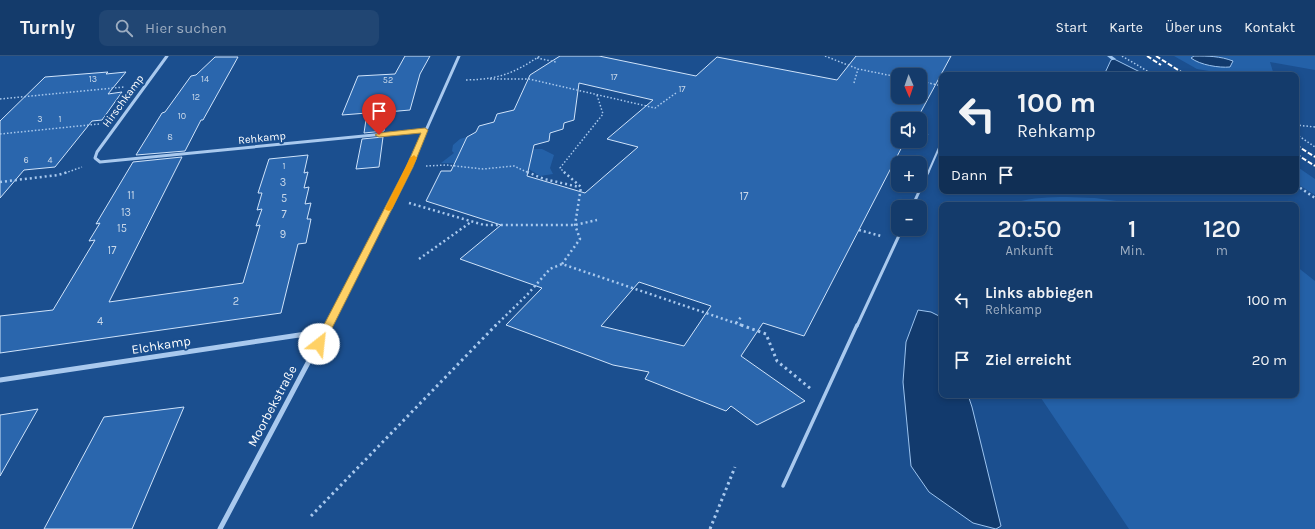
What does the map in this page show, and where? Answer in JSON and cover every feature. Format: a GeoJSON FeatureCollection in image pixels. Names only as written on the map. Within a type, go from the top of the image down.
{"type":"FeatureCollection","features":[{"type":"Feature","properties":{"kind":"street","name":"Hirschkamp"},"geometry":{"type":"LineString","coordinates":[[100,162],[95,158],[97,152],[167,56]]}},
{"type":"Feature","properties":{"kind":"street","name":"Moorbekstraße"},"geometry":{"type":"LineString","coordinates":[[220,529],[238,492],[326,331],[393,201],[410,167],[425,130],[459,56]]}},
{"type":"Feature","properties":{"kind":"street","name":"Rehkamp"},"geometry":{"type":"LineString","coordinates":[[100,162],[425,130]]}},
{"type":"Feature","properties":{"kind":"street","name":"Elchkamp"},"geometry":{"type":"LineString","coordinates":[[0,380],[326,331]]}},
{"type":"Feature","properties":{"kind":"lane"},"geometry":{"type":"LineString","coordinates":[[915,200],[939,148]]}},
{"type":"Feature","properties":{"kind":"lane"},"geometry":{"type":"LineString","coordinates":[[783,486],[898,236]]}},
{"type":"Feature","properties":{"kind":"path"},"geometry":{"type":"LineString","coordinates":[[825,56],[858,69],[891,76]]}},
{"type":"Feature","properties":{"kind":"path"},"geometry":{"type":"LineString","coordinates":[[1122,56],[1149,72]]}},
{"type":"Feature","properties":{"kind":"path"},"geometry":{"type":"LineString","coordinates":[[490,79],[516,71],[538,57],[556,62]]}},
{"type":"Feature","properties":{"kind":"path"},"geometry":{"type":"LineString","coordinates":[[854,83],[858,69]]}},
{"type":"Feature","properties":{"kind":"path"},"geometry":{"type":"LineString","coordinates":[[448,80],[529,80],[655,108],[676,93]]}},
{"type":"Feature","properties":{"kind":"path"},"geometry":{"type":"LineString","coordinates":[[927,83],[939,85]]}},
{"type":"Feature","properties":{"kind":"path"},"geometry":{"type":"LineString","coordinates":[[0,99],[147,85]]}},
{"type":"Feature","properties":{"kind":"path"},"geometry":{"type":"LineString","coordinates":[[581,187],[560,168],[603,114],[597,95]]}},
{"type":"Feature","properties":{"kind":"path"},"geometry":{"type":"LineString","coordinates":[[0,134],[119,122]]}},
{"type":"Feature","properties":{"kind":"path"},"geometry":{"type":"LineString","coordinates":[[1299,125],[1315,127]]}},
{"type":"Feature","properties":{"kind":"path"},"geometry":{"type":"LineString","coordinates":[[1299,136],[1314,145]]}},
{"type":"Feature","properties":{"kind":"path"},"geometry":{"type":"LineString","coordinates":[[0,182],[58,175],[100,162]]}},
{"type":"Feature","properties":{"kind":"path"},"geometry":{"type":"LineString","coordinates":[[410,167],[446,165],[483,168],[514,166],[544,179],[581,187]]}},
{"type":"Feature","properties":{"kind":"path"},"geometry":{"type":"LineString","coordinates":[[311,516],[464,357],[527,296],[550,269],[562,264],[580,239],[575,225],[581,187]]}},
{"type":"Feature","properties":{"kind":"path"},"geometry":{"type":"LineString","coordinates":[[1299,187],[1315,198]]}},
{"type":"Feature","properties":{"kind":"path"},"geometry":{"type":"LineString","coordinates":[[393,201],[416,204],[484,225],[575,225],[597,220]]}},
{"type":"Feature","properties":{"kind":"path"},"geometry":{"type":"LineString","coordinates":[[419,259],[472,222]]}},
{"type":"Feature","properties":{"kind":"path"},"geometry":{"type":"LineString","coordinates":[[859,230],[897,239]]}},
{"type":"Feature","properties":{"kind":"path"},"geometry":{"type":"LineString","coordinates":[[562,264],[766,334],[777,361],[823,400]]}},
{"type":"Feature","properties":{"kind":"path"},"geometry":{"type":"LineString","coordinates":[[736,323],[742,316]]}},
{"type":"Feature","properties":{"kind":"path"},"geometry":{"type":"LineString","coordinates":[[710,529],[735,467]]}},
{"type":"Feature","properties":{"kind":"shaded area"},"geometry":{"type":"Polygon","coordinates":[[[1174,56],[1315,56],[1315,70],[1270,62],[1273,72],[1215,72],[1197,69],[1174,56]]]}},
{"type":"Feature","properties":{"kind":"shaded area"},"geometry":{"type":"Polygon","coordinates":[[[1194,56],[1219,57],[1233,61],[1230,67],[1221,67],[1204,64],[1191,58],[1194,56]]]}},
{"type":"Feature","properties":{"kind":"shaded area"},"geometry":{"type":"Polygon","coordinates":[[[1114,59],[1140,72],[1105,72],[1111,60],[1114,59]]]}},
{"type":"Feature","properties":{"kind":"shaded area"},"geometry":{"type":"Polygon","coordinates":[[[467,137],[463,145],[476,150],[542,149],[554,155],[550,168],[553,174],[540,176],[522,165],[441,163],[454,153],[452,151],[453,145],[460,139],[467,137]]]}},
{"type":"Feature","properties":{"kind":"shaded area"},"geometry":{"type":"Polygon","coordinates":[[[1299,168],[1315,179],[1315,195],[1299,185],[1299,168]]]}},
{"type":"Feature","properties":{"kind":"shaded area"},"geometry":{"type":"Polygon","coordinates":[[[1036,198],[1095,198],[1124,202],[1018,202],[1036,198]]]}},
{"type":"Feature","properties":{"kind":"shaded area"},"geometry":{"type":"Polygon","coordinates":[[[1299,268],[1315,281],[1315,529],[1129,529],[1041,398],[1299,398],[1299,268]]]}},
{"type":"Feature","properties":{"kind":"shaded area"},"geometry":{"type":"Polygon","coordinates":[[[918,310],[931,312],[939,316],[939,398],[969,398],[1001,526],[996,529],[973,523],[929,492],[911,466],[903,382],[906,342],[918,310]]]}},
{"type":"Feature","properties":{"kind":"building"},"geometry":{"type":"Polygon","coordinates":[[[405,56],[430,56],[420,74],[410,110],[387,112],[384,131],[364,133],[367,113],[342,115],[358,76],[395,74],[405,56]]]}},
{"type":"Feature","properties":{"kind":"building"},"geometry":{"type":"Polygon","coordinates":[[[560,56],[599,56],[696,76],[717,57],[837,80],[856,56],[951,56],[942,72],[939,72],[939,78],[927,100],[927,68],[891,68],[891,104],[925,104],[921,112],[891,112],[891,148],[901,148],[897,156],[891,156],[891,168],[804,336],[763,323],[741,356],[805,401],[757,425],[731,406],[726,411],[645,379],[649,372],[613,365],[506,325],[542,288],[460,259],[501,225],[426,201],[441,171],[451,171],[467,137],[476,132],[479,126],[494,122],[497,114],[514,110],[530,75],[560,56]],[[579,83],[574,120],[564,123],[563,129],[550,133],[549,141],[534,145],[527,176],[585,193],[638,147],[607,139],[653,100],[579,83]],[[639,282],[601,326],[684,346],[711,306],[639,282]]]}},
{"type":"Feature","properties":{"kind":"building"},"geometry":{"type":"Polygon","coordinates":[[[215,57],[238,57],[203,120],[201,120],[185,151],[136,155],[162,113],[165,112],[191,76],[196,75],[215,57]]]}},
{"type":"Feature","properties":{"kind":"building"},"geometry":{"type":"Polygon","coordinates":[[[108,72],[106,74],[126,72],[108,94],[122,92],[102,120],[92,121],[55,167],[24,170],[0,198],[0,121],[45,77],[108,72]]]}},
{"type":"Feature","properties":{"kind":"building"},"geometry":{"type":"Polygon","coordinates":[[[383,137],[379,167],[356,169],[362,139],[383,137]]]}},
{"type":"Feature","properties":{"kind":"building"},"geometry":{"type":"Polygon","coordinates":[[[308,155],[304,173],[308,172],[304,188],[309,187],[305,204],[311,203],[307,219],[311,219],[306,243],[298,244],[281,313],[0,353],[0,316],[53,310],[95,240],[89,241],[100,223],[96,224],[133,162],[182,157],[109,302],[243,283],[260,225],[256,226],[262,209],[257,210],[262,193],[258,193],[269,159],[308,155]]]}},
{"type":"Feature","properties":{"kind":"building"},"geometry":{"type":"Polygon","coordinates":[[[184,407],[132,529],[44,529],[104,417],[184,407]]]}},
{"type":"Feature","properties":{"kind":"building"},"geometry":{"type":"Polygon","coordinates":[[[38,409],[0,476],[0,415],[38,409]]]}},
{"type":"Feature","properties":{"kind":"waterway"},"geometry":{"type":"LineString","coordinates":[[1109,56],[1114,59]]}},
{"type":"Feature","properties":{"kind":"railway"},"geometry":{"type":"LineString","coordinates":[[1147,56],[1161,65]]}},
{"type":"Feature","properties":{"kind":"railway"},"geometry":{"type":"LineString","coordinates":[[1156,56],[1181,72]]}},
{"type":"Feature","properties":{"kind":"railway"},"geometry":{"type":"LineString","coordinates":[[1299,147],[1315,157]]}},
{"type":"Feature","properties":{"kind":"railway"},"geometry":{"type":"LineString","coordinates":[[1299,156],[1315,166]]}},
{"type":"Feature","properties":{"kind":"slow traffic"},"geometry":{"type":"LineString","coordinates":[[389,209],[414,158]]}},
{"type":"Feature","properties":{"kind":"route"},"geometry":{"type":"LineString","coordinates":[[319,344],[410,167],[425,130],[379,135]]}}]}
